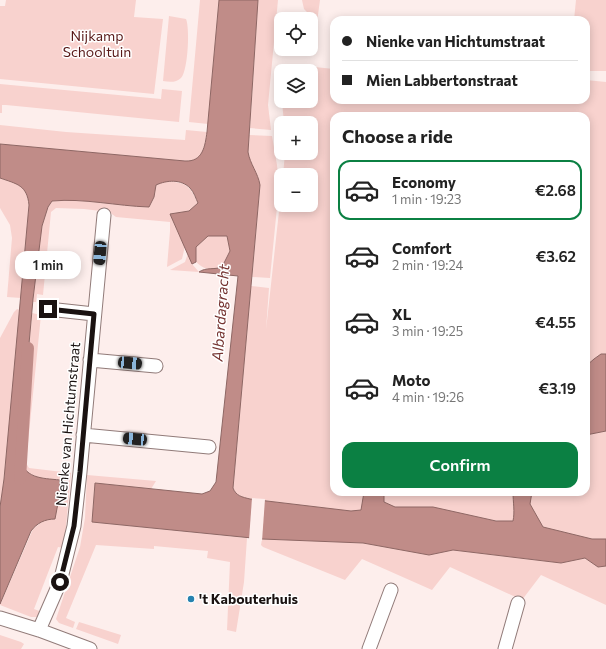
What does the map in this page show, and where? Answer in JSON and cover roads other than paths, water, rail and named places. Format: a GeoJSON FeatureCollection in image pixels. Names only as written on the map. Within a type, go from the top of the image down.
{"type":"FeatureCollection","features":[{"type":"Feature","properties":{"kind":"street","name":"Nienke van Hichtumstraat"},"geometry":{"type":"LineString","coordinates":[[40,630],[60,582],[74,526],[84,435],[104,215]]}},
{"type":"Feature","properties":{"kind":"street"},"geometry":{"type":"LineString","coordinates":[[48,309],[94,314]]}},
{"type":"Feature","properties":{"kind":"street"},"geometry":{"type":"LineString","coordinates":[[90,360],[156,366]]}},
{"type":"Feature","properties":{"kind":"street"},"geometry":{"type":"LineString","coordinates":[[84,435],[209,447]]}},
{"type":"Feature","properties":{"kind":"street"},"geometry":{"type":"LineString","coordinates":[[369,649],[391,590]]}},
{"type":"Feature","properties":{"kind":"street"},"geometry":{"type":"LineString","coordinates":[[505,649],[518,603]]}},
{"type":"Feature","properties":{"kind":"street"},"geometry":{"type":"LineString","coordinates":[[0,618],[40,630],[90,649]]}},
{"type":"Feature","properties":{"kind":"waterway"},"geometry":{"type":"LineString","coordinates":[[20,479],[28,348]]}},
{"type":"Feature","properties":{"kind":"place","name":"'t Kabouterhuis"},"geometry":{"type":"Point","coordinates":[191,599]}},
{"type":"Feature","properties":{"kind":"park label","name":"Nijkamp Schooltuin"},"geometry":{"type":"Point","coordinates":[97,44]}},
{"type":"Feature","properties":{"kind":"water label","name":"Albardagracht"},"geometry":{"type":"Point","coordinates":[221,313]}}]}
